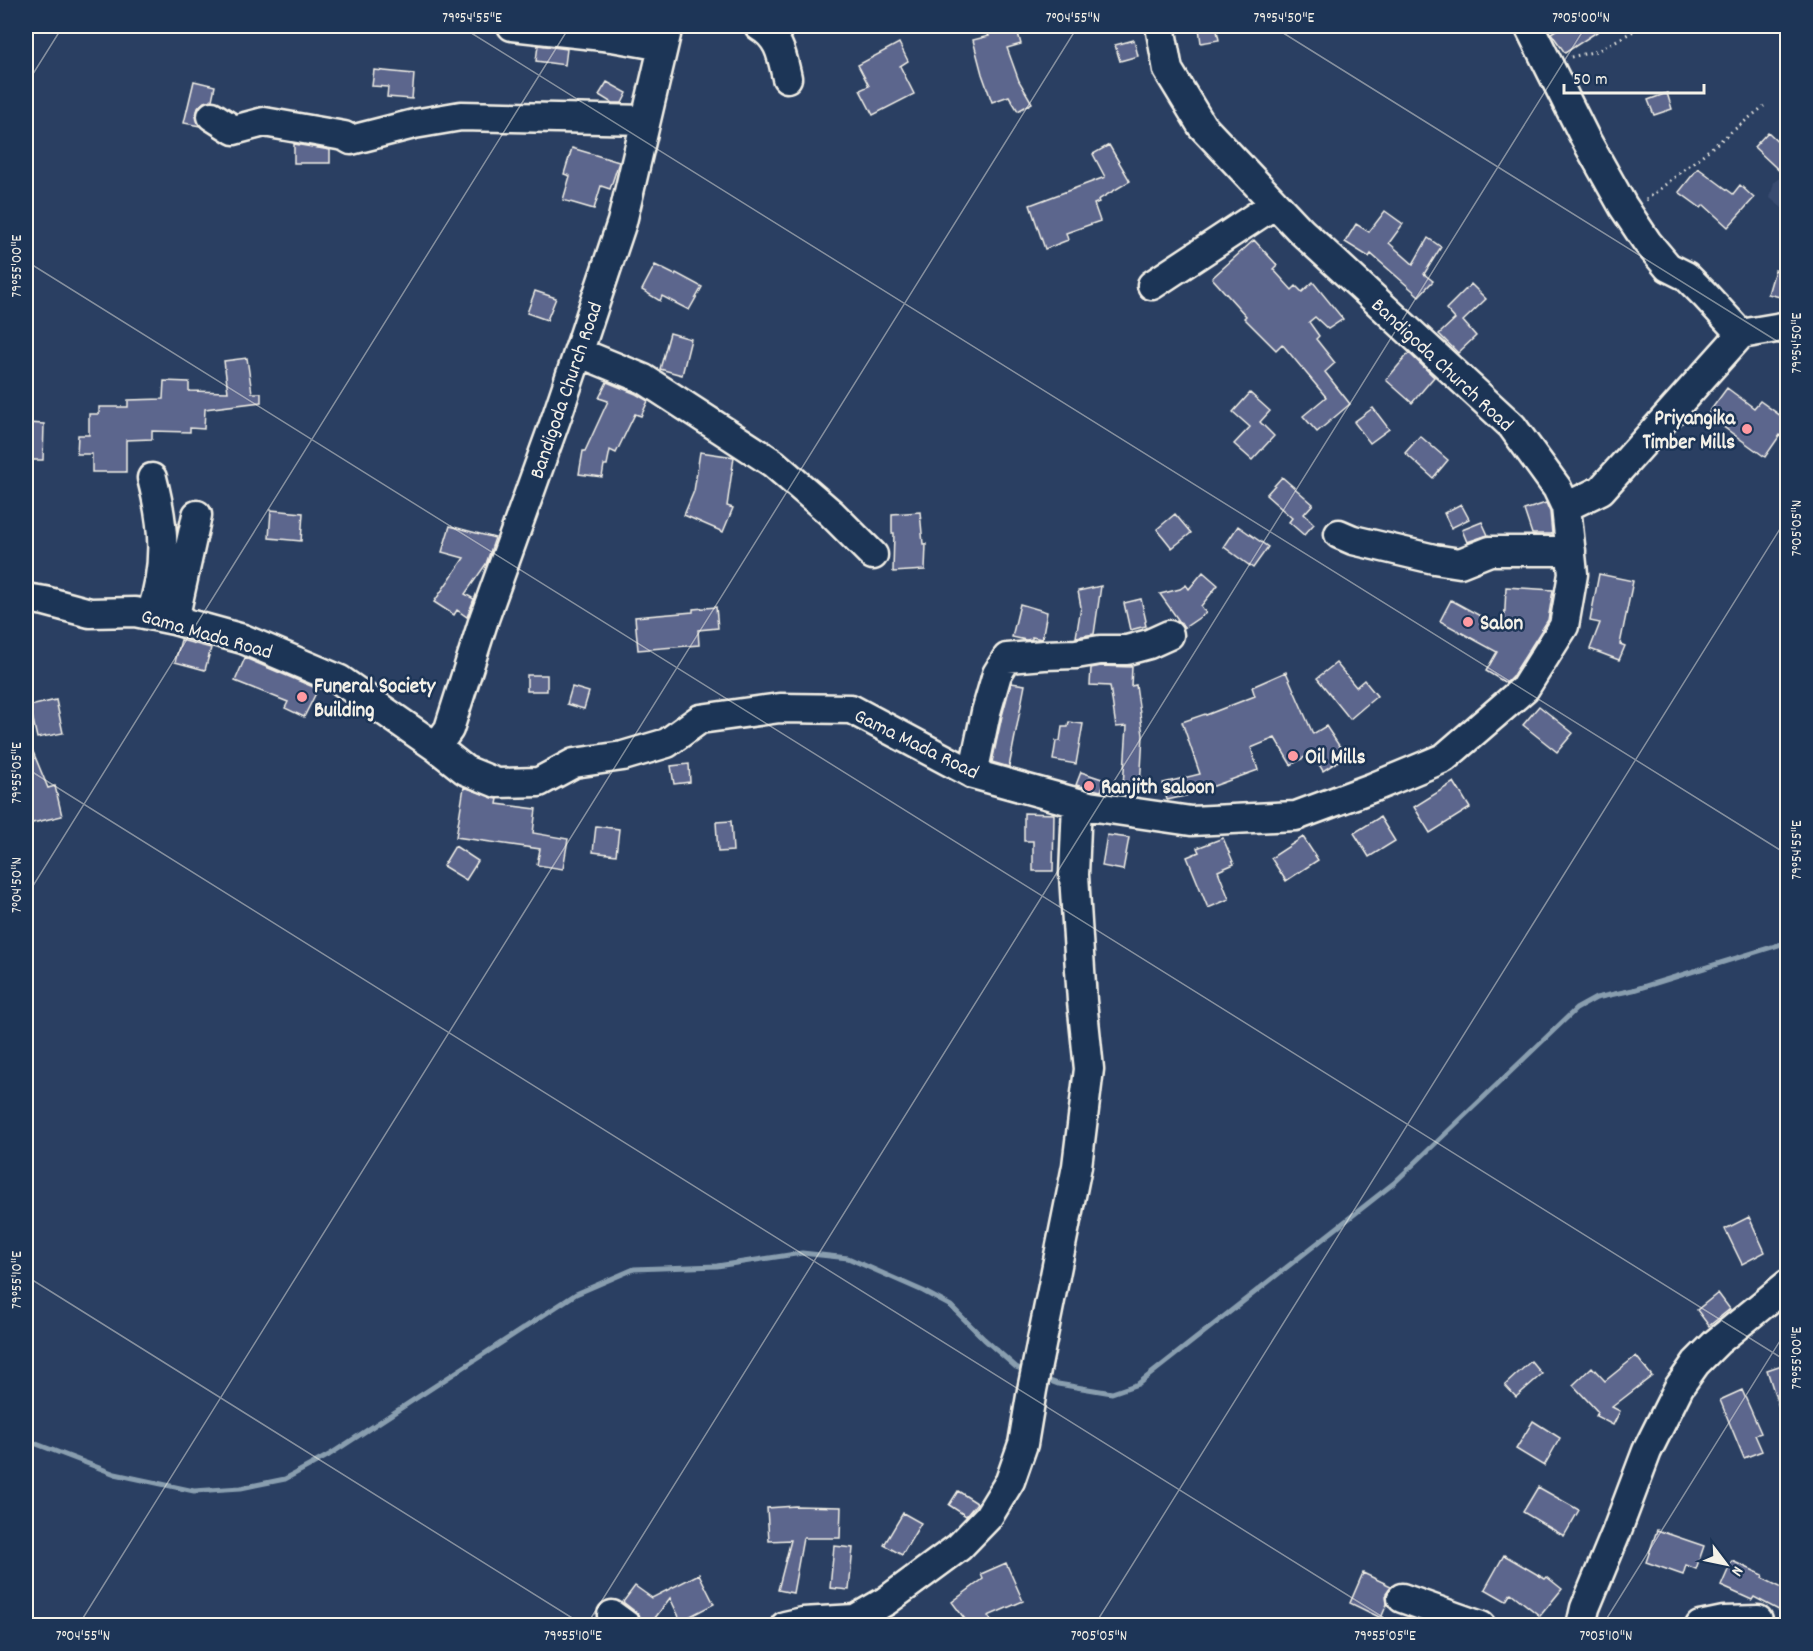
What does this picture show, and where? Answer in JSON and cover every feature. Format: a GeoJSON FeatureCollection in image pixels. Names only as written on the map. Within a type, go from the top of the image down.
{"type":"FeatureCollection","features":[{"type":"Feature","properties":{"kind":"street"},"geometry":{"type":"LineString","coordinates":[[512,26],[612,37],[666,36]]}},
{"type":"Feature","properties":{"kind":"street"},"geometry":{"type":"LineString","coordinates":[[759,26],[765,29],[780,46],[787,78]]}},
{"type":"Feature","properties":{"kind":"street","name":"Bandigoda Church Road"},"geometry":{"type":"LineString","coordinates":[[1161,26],[1168,70],[1202,126],[1301,231],[1512,426],[1557,488],[1566,507]]}},
{"type":"Feature","properties":{"kind":"street"},"geometry":{"type":"LineString","coordinates":[[1529,26],[1585,138],[1628,214],[1647,242],[1668,267],[1686,276],[1741,334]]}},
{"type":"Feature","properties":{"kind":"street","name":"Bandigoda Church Road"},"geometry":{"type":"LineString","coordinates":[[436,747],[449,729],[484,619],[557,416],[622,222],[666,36]]}},
{"type":"Feature","properties":{"kind":"street"},"geometry":{"type":"LineString","coordinates":[[212,116],[234,130],[264,122],[344,136],[351,140],[414,124],[461,117],[646,120]]}},
{"type":"Feature","properties":{"kind":"street"},"geometry":{"type":"LineString","coordinates":[[1152,285],[1275,204]]}},
{"type":"Feature","properties":{"kind":"street"},"geometry":{"type":"LineString","coordinates":[[1566,507],[1601,490],[1741,334],[1788,326]]}},
{"type":"Feature","properties":{"kind":"street"},"geometry":{"type":"LineString","coordinates":[[578,352],[644,379],[773,463],[831,513],[873,555]]}},
{"type":"Feature","properties":{"kind":"street"},"geometry":{"type":"LineString","coordinates":[[152,478],[161,525],[163,618]]}},
{"type":"Feature","properties":{"kind":"street","name":"Gama Mada Road"},"geometry":{"type":"LineString","coordinates":[[26,598],[90,613],[135,612],[243,639],[340,680],[465,770],[497,783],[539,782],[574,763],[623,756],[667,743],[700,719],[780,708],[851,709],[974,774],[1077,803],[1191,821],[1296,816],[1374,788],[1444,758],[1525,688],[1564,627],[1573,574],[1566,507]]}},
{"type":"Feature","properties":{"kind":"street"},"geometry":{"type":"LineString","coordinates":[[163,618],[197,516]]}},
{"type":"Feature","properties":{"kind":"street"},"geometry":{"type":"LineString","coordinates":[[1339,534],[1353,540],[1434,559],[1460,562],[1490,550],[1570,551]]}},
{"type":"Feature","properties":{"kind":"street"},"geometry":{"type":"LineString","coordinates":[[974,774],[986,712],[997,674],[1007,658],[1127,650],[1169,635]]}},
{"type":"Feature","properties":{"kind":"street"},"geometry":{"type":"LineString","coordinates":[[784,1626],[803,1622],[855,1619],[886,1601],[959,1547],[988,1517],[1010,1481],[1023,1444],[1077,1166],[1089,1070],[1080,978],[1074,875],[1077,803]]}},
{"type":"Feature","properties":{"kind":"street"},"geometry":{"type":"LineString","coordinates":[[1581,1626],[1585,1608],[1647,1451],[1679,1388],[1696,1363],[1718,1342],[1788,1284]]}},
{"type":"Feature","properties":{"kind":"street"},"geometry":{"type":"LineString","coordinates":[[1402,1598],[1481,1626]]}},
{"type":"Feature","properties":{"kind":"street"},"geometry":{"type":"LineString","coordinates":[[1700,1626],[1724,1621],[1758,1620]]}},
{"type":"Feature","properties":{"kind":"path"},"geometry":{"type":"LineString","coordinates":[[1552,69],[1574,55],[1597,51],[1643,26]]}},
{"type":"Feature","properties":{"kind":"path"},"geometry":{"type":"LineString","coordinates":[[1628,214],[1764,106]]}},
{"type":"Feature","properties":{"kind":"shaded area"},"geometry":{"type":"Polygon","coordinates":[[[1787,173],[1787,212],[1770,198],[1774,182],[1787,173]]]}},
{"type":"Feature","properties":{"kind":"building"},"geometry":{"type":"Polygon","coordinates":[[[1016,26],[1021,44],[1007,48],[1019,81],[1032,103],[1018,111],[1009,96],[992,102],[973,40],[1016,26]]]}},
{"type":"Feature","properties":{"kind":"building"},"geometry":{"type":"Polygon","coordinates":[[[1216,26],[1219,40],[1201,43],[1199,28],[1216,26]]]}},
{"type":"Feature","properties":{"kind":"building"},"geometry":{"type":"Polygon","coordinates":[[[1562,26],[1606,26],[1565,53],[1551,33],[1562,26]]]}},
{"type":"Feature","properties":{"kind":"building"},"geometry":{"type":"Polygon","coordinates":[[[1134,40],[1138,56],[1120,61],[1115,45],[1134,40]]]}},
{"type":"Feature","properties":{"kind":"building"},"geometry":{"type":"Polygon","coordinates":[[[899,43],[908,61],[900,66],[914,94],[873,115],[860,90],[869,86],[858,65],[899,43]]]}},
{"type":"Feature","properties":{"kind":"building"},"geometry":{"type":"Polygon","coordinates":[[[538,45],[567,49],[565,65],[536,61],[538,45]]]}},
{"type":"Feature","properties":{"kind":"building"},"geometry":{"type":"Polygon","coordinates":[[[374,70],[414,74],[412,99],[387,97],[388,87],[372,86],[374,70]]]}},
{"type":"Feature","properties":{"kind":"building"},"geometry":{"type":"Polygon","coordinates":[[[194,81],[215,86],[212,100],[204,102],[198,108],[196,116],[200,126],[184,123],[194,81]]]}},
{"type":"Feature","properties":{"kind":"building"},"geometry":{"type":"Polygon","coordinates":[[[607,82],[627,93],[622,103],[612,103],[599,95],[607,82]]]}},
{"type":"Feature","properties":{"kind":"building"},"geometry":{"type":"Polygon","coordinates":[[[1667,93],[1672,109],[1654,115],[1648,100],[1667,93]]]}},
{"type":"Feature","properties":{"kind":"building"},"geometry":{"type":"Polygon","coordinates":[[[1768,132],[1788,151],[1788,179],[1754,147],[1768,132]]]}},
{"type":"Feature","properties":{"kind":"building"},"geometry":{"type":"Polygon","coordinates":[[[294,144],[330,150],[330,163],[294,163],[294,144]]]}},
{"type":"Feature","properties":{"kind":"building"},"geometry":{"type":"Polygon","coordinates":[[[1109,145],[1130,181],[1094,204],[1100,221],[1066,233],[1068,240],[1045,249],[1030,205],[1105,177],[1093,154],[1109,145]]]}},
{"type":"Feature","properties":{"kind":"building"},"geometry":{"type":"Polygon","coordinates":[[[572,148],[619,162],[610,189],[601,186],[594,209],[563,200],[570,176],[564,174],[572,148]]]}},
{"type":"Feature","properties":{"kind":"building"},"geometry":{"type":"Polygon","coordinates":[[[1698,168],[1733,194],[1740,185],[1754,198],[1728,227],[1704,205],[1701,208],[1679,192],[1698,168]]]}},
{"type":"Feature","properties":{"kind":"building"},"geometry":{"type":"Polygon","coordinates":[[[1385,211],[1403,224],[1389,243],[1413,264],[1428,238],[1441,247],[1424,274],[1433,281],[1419,296],[1371,254],[1369,257],[1345,242],[1356,224],[1369,232],[1385,211]]]}},
{"type":"Feature","properties":{"kind":"building"},"geometry":{"type":"Polygon","coordinates":[[[1254,240],[1277,265],[1273,269],[1292,290],[1296,286],[1302,292],[1313,282],[1343,319],[1328,329],[1315,317],[1309,322],[1319,336],[1316,339],[1335,363],[1325,372],[1350,404],[1317,432],[1303,416],[1326,397],[1282,344],[1276,350],[1244,318],[1246,316],[1212,278],[1254,240]]]}},
{"type":"Feature","properties":{"kind":"building"},"geometry":{"type":"Polygon","coordinates":[[[655,265],[702,287],[689,310],[662,296],[660,301],[642,290],[655,265]]]}},
{"type":"Feature","properties":{"kind":"building"},"geometry":{"type":"Polygon","coordinates":[[[1775,270],[1788,273],[1788,299],[1768,294],[1775,270]]]}},
{"type":"Feature","properties":{"kind":"building"},"geometry":{"type":"Polygon","coordinates":[[[1471,284],[1486,299],[1463,321],[1476,336],[1458,353],[1439,334],[1455,319],[1446,309],[1471,284]]]}},
{"type":"Feature","properties":{"kind":"building"},"geometry":{"type":"Polygon","coordinates":[[[535,291],[556,298],[547,320],[527,313],[535,291]]]}},
{"type":"Feature","properties":{"kind":"building"},"geometry":{"type":"Polygon","coordinates":[[[670,333],[691,339],[682,375],[660,369],[670,333]]]}},
{"type":"Feature","properties":{"kind":"building"},"geometry":{"type":"Polygon","coordinates":[[[1409,353],[1434,377],[1412,403],[1386,380],[1409,353]]]}},
{"type":"Feature","properties":{"kind":"building"},"geometry":{"type":"Polygon","coordinates":[[[247,358],[252,393],[261,393],[261,402],[205,409],[204,429],[190,428],[190,432],[152,431],[152,439],[126,440],[126,472],[92,472],[92,454],[77,454],[78,435],[89,435],[89,414],[99,414],[99,407],[128,407],[128,400],[163,399],[164,381],[189,382],[189,391],[228,392],[224,361],[247,358]]]}},
{"type":"Feature","properties":{"kind":"building"},"geometry":{"type":"Polygon","coordinates":[[[607,382],[648,401],[641,416],[635,414],[616,453],[610,450],[602,477],[579,474],[583,451],[608,401],[599,398],[607,382]]]}},
{"type":"Feature","properties":{"kind":"building","name":"Priyangika Timber Mills"},"geometry":{"type":"Polygon","coordinates":[[[1727,388],[1754,408],[1760,401],[1788,421],[1788,441],[1780,435],[1765,457],[1707,415],[1727,388]]]}},
{"type":"Feature","properties":{"kind":"building"},"geometry":{"type":"Polygon","coordinates":[[[1250,393],[1270,411],[1260,422],[1274,436],[1252,460],[1234,444],[1250,427],[1233,412],[1250,393]]]}},
{"type":"Feature","properties":{"kind":"building"},"geometry":{"type":"Polygon","coordinates":[[[1373,408],[1389,429],[1370,443],[1354,422],[1373,408]]]}},
{"type":"Feature","properties":{"kind":"building"},"geometry":{"type":"Polygon","coordinates":[[[26,423],[44,424],[43,460],[26,460],[26,423]]]}},
{"type":"Feature","properties":{"kind":"building"},"geometry":{"type":"Polygon","coordinates":[[[1420,436],[1448,460],[1433,478],[1405,453],[1420,436]]]}},
{"type":"Feature","properties":{"kind":"building"},"geometry":{"type":"Polygon","coordinates":[[[700,452],[734,457],[727,506],[733,508],[723,532],[684,515],[694,491],[700,452]]]}},
{"type":"Feature","properties":{"kind":"building"},"geometry":{"type":"Polygon","coordinates":[[[1282,477],[1313,504],[1304,514],[1314,524],[1304,535],[1289,522],[1292,518],[1266,495],[1282,477]]]}},
{"type":"Feature","properties":{"kind":"building"},"geometry":{"type":"Polygon","coordinates":[[[1546,503],[1550,512],[1552,534],[1532,534],[1524,510],[1546,503]]]}},
{"type":"Feature","properties":{"kind":"building"},"geometry":{"type":"Polygon","coordinates":[[[1461,504],[1469,519],[1451,528],[1444,513],[1461,504]]]}},
{"type":"Feature","properties":{"kind":"building"},"geometry":{"type":"Polygon","coordinates":[[[271,510],[303,513],[301,541],[269,538],[271,510]]]}},
{"type":"Feature","properties":{"kind":"building"},"geometry":{"type":"Polygon","coordinates":[[[920,512],[923,544],[926,544],[925,570],[893,572],[892,514],[920,512]]]}},
{"type":"Feature","properties":{"kind":"building"},"geometry":{"type":"Polygon","coordinates":[[[1175,514],[1191,533],[1172,548],[1157,529],[1175,514]]]}},
{"type":"Feature","properties":{"kind":"building"},"geometry":{"type":"Polygon","coordinates":[[[1482,522],[1488,535],[1467,542],[1462,530],[1482,522]]]}},
{"type":"Feature","properties":{"kind":"building"},"geometry":{"type":"Polygon","coordinates":[[[450,526],[495,538],[486,564],[465,594],[474,599],[467,617],[457,610],[454,615],[434,602],[464,558],[442,552],[450,526]]]}},
{"type":"Feature","properties":{"kind":"building"},"geometry":{"type":"Polygon","coordinates":[[[1238,526],[1268,547],[1253,568],[1224,547],[1238,526]]]}},
{"type":"Feature","properties":{"kind":"building"},"geometry":{"type":"Polygon","coordinates":[[[1203,572],[1218,585],[1201,606],[1206,613],[1184,628],[1160,594],[1180,589],[1186,585],[1189,589],[1203,572]]]}},
{"type":"Feature","properties":{"kind":"building"},"geometry":{"type":"Polygon","coordinates":[[[1599,574],[1633,581],[1620,644],[1625,646],[1619,660],[1590,649],[1600,623],[1590,621],[1599,574]]]}},
{"type":"Feature","properties":{"kind":"building"},"geometry":{"type":"Polygon","coordinates":[[[1101,586],[1094,634],[1076,637],[1081,607],[1078,591],[1101,586]]]}},
{"type":"Feature","properties":{"kind":"building"},"geometry":{"type":"Polygon","coordinates":[[[1506,587],[1553,590],[1548,620],[1506,683],[1486,671],[1497,652],[1440,621],[1451,600],[1504,629],[1506,587]]]}},
{"type":"Feature","properties":{"kind":"building"},"geometry":{"type":"Polygon","coordinates":[[[1141,599],[1146,626],[1130,630],[1124,603],[1141,599]]]}},
{"type":"Feature","properties":{"kind":"building"},"geometry":{"type":"Polygon","coordinates":[[[1020,604],[1047,612],[1042,639],[1032,637],[1026,640],[1012,637],[1020,604]]]}},
{"type":"Feature","properties":{"kind":"building"},"geometry":{"type":"Polygon","coordinates":[[[716,607],[718,628],[698,630],[699,645],[638,650],[635,617],[693,612],[693,609],[716,607]]]}},
{"type":"Feature","properties":{"kind":"building"},"geometry":{"type":"Polygon","coordinates":[[[181,640],[211,648],[205,670],[175,662],[181,640]]]}},
{"type":"Feature","properties":{"kind":"building"},"geometry":{"type":"Polygon","coordinates":[[[245,658],[318,689],[304,717],[285,708],[288,702],[235,681],[245,658]]]}},
{"type":"Feature","properties":{"kind":"building"},"geometry":{"type":"Polygon","coordinates":[[[1336,663],[1356,687],[1364,680],[1377,696],[1350,719],[1317,678],[1336,663]]]}},
{"type":"Feature","properties":{"kind":"building"},"geometry":{"type":"Polygon","coordinates":[[[1132,667],[1131,686],[1136,685],[1143,735],[1140,787],[1123,786],[1127,726],[1116,727],[1110,686],[1090,685],[1091,668],[1132,667]]]}},
{"type":"Feature","properties":{"kind":"building"},"geometry":{"type":"Polygon","coordinates":[[[1286,672],[1313,734],[1326,726],[1346,756],[1323,771],[1312,753],[1291,765],[1275,738],[1251,748],[1258,770],[1189,795],[1167,800],[1163,783],[1200,774],[1182,722],[1255,696],[1252,687],[1286,672]]]}},
{"type":"Feature","properties":{"kind":"building"},"geometry":{"type":"Polygon","coordinates":[[[527,675],[547,675],[547,691],[527,691],[527,675]]]}},
{"type":"Feature","properties":{"kind":"building"},"geometry":{"type":"Polygon","coordinates":[[[1011,683],[1025,685],[1009,767],[992,762],[1011,683]]]}},
{"type":"Feature","properties":{"kind":"building"},"geometry":{"type":"Polygon","coordinates":[[[572,687],[589,692],[584,709],[567,704],[572,687]]]}},
{"type":"Feature","properties":{"kind":"building"},"geometry":{"type":"Polygon","coordinates":[[[56,700],[63,733],[37,738],[30,706],[56,700]]]}},
{"type":"Feature","properties":{"kind":"building"},"geometry":{"type":"Polygon","coordinates":[[[1539,706],[1573,733],[1557,752],[1523,725],[1539,706]]]}},
{"type":"Feature","properties":{"kind":"building"},"geometry":{"type":"Polygon","coordinates":[[[1069,722],[1083,724],[1076,764],[1053,760],[1056,741],[1060,741],[1062,727],[1068,727],[1069,722]]]}},
{"type":"Feature","properties":{"kind":"building"},"geometry":{"type":"Polygon","coordinates":[[[26,735],[48,788],[55,786],[62,816],[28,824],[26,814],[26,735]]]}},
{"type":"Feature","properties":{"kind":"building"},"geometry":{"type":"Polygon","coordinates":[[[689,764],[690,782],[674,784],[671,766],[689,764]]]}},
{"type":"Feature","properties":{"kind":"building","name":"Ranjith saloon"},"geometry":{"type":"Polygon","coordinates":[[[1081,772],[1105,780],[1101,791],[1076,785],[1081,772]]]}},
{"type":"Feature","properties":{"kind":"building"},"geometry":{"type":"Polygon","coordinates":[[[1454,782],[1470,808],[1430,833],[1414,807],[1454,782]]]}},
{"type":"Feature","properties":{"kind":"building"},"geometry":{"type":"Polygon","coordinates":[[[464,787],[498,799],[497,804],[536,809],[533,833],[568,839],[563,869],[537,865],[540,849],[456,837],[464,787]]]}},
{"type":"Feature","properties":{"kind":"building"},"geometry":{"type":"Polygon","coordinates":[[[1024,813],[1054,814],[1053,871],[1033,871],[1033,841],[1024,841],[1024,813]]]}},
{"type":"Feature","properties":{"kind":"building"},"geometry":{"type":"Polygon","coordinates":[[[1380,817],[1395,841],[1369,857],[1354,833],[1380,817]]]}},
{"type":"Feature","properties":{"kind":"building"},"geometry":{"type":"Polygon","coordinates":[[[731,821],[733,851],[718,852],[716,822],[731,821]]]}},
{"type":"Feature","properties":{"kind":"building"},"geometry":{"type":"Polygon","coordinates":[[[596,826],[619,829],[616,855],[593,852],[596,826]]]}},
{"type":"Feature","properties":{"kind":"building"},"geometry":{"type":"Polygon","coordinates":[[[1107,835],[1129,838],[1123,870],[1102,866],[1107,835]]]}},
{"type":"Feature","properties":{"kind":"building"},"geometry":{"type":"Polygon","coordinates":[[[1303,837],[1318,860],[1286,881],[1271,858],[1303,837]]]}},
{"type":"Feature","properties":{"kind":"building"},"geometry":{"type":"Polygon","coordinates":[[[1223,838],[1234,864],[1218,871],[1229,899],[1208,908],[1187,857],[1199,852],[1197,848],[1223,838]]]}},
{"type":"Feature","properties":{"kind":"building"},"geometry":{"type":"Polygon","coordinates":[[[455,846],[478,861],[466,880],[443,866],[455,846]]]}},
{"type":"Feature","properties":{"kind":"building"},"geometry":{"type":"Polygon","coordinates":[[[1749,1217],[1765,1252],[1742,1264],[1725,1229],[1749,1217]]]}},
{"type":"Feature","properties":{"kind":"building"},"geometry":{"type":"Polygon","coordinates":[[[1718,1293],[1730,1309],[1709,1326],[1697,1310],[1718,1293]]]}},
{"type":"Feature","properties":{"kind":"building"},"geometry":{"type":"Polygon","coordinates":[[[1636,1356],[1652,1376],[1612,1407],[1620,1411],[1613,1425],[1596,1416],[1598,1412],[1573,1385],[1592,1367],[1605,1381],[1636,1356]]]}},
{"type":"Feature","properties":{"kind":"building"},"geometry":{"type":"Polygon","coordinates":[[[1531,1361],[1542,1374],[1516,1397],[1505,1385],[1531,1361]]]}},
{"type":"Feature","properties":{"kind":"building"},"geometry":{"type":"Polygon","coordinates":[[[1788,1363],[1788,1422],[1784,1423],[1767,1370],[1788,1363]]]}},
{"type":"Feature","properties":{"kind":"building"},"geometry":{"type":"Polygon","coordinates":[[[1742,1390],[1761,1433],[1755,1435],[1762,1451],[1744,1458],[1720,1400],[1742,1390]]]}},
{"type":"Feature","properties":{"kind":"building"},"geometry":{"type":"Polygon","coordinates":[[[1533,1421],[1560,1438],[1544,1466],[1516,1449],[1533,1421]]]}},
{"type":"Feature","properties":{"kind":"building"},"geometry":{"type":"Polygon","coordinates":[[[1538,1487],[1579,1510],[1564,1536],[1523,1512],[1538,1487]]]}},
{"type":"Feature","properties":{"kind":"building"},"geometry":{"type":"Polygon","coordinates":[[[958,1491],[977,1503],[966,1516],[949,1505],[958,1491]]]}},
{"type":"Feature","properties":{"kind":"building"},"geometry":{"type":"Polygon","coordinates":[[[841,1507],[840,1538],[803,1538],[793,1593],[778,1590],[791,1540],[769,1541],[767,1508],[841,1507]]]}},
{"type":"Feature","properties":{"kind":"building"},"geometry":{"type":"Polygon","coordinates":[[[903,1513],[921,1523],[902,1555],[884,1545],[903,1513]]]}},
{"type":"Feature","properties":{"kind":"building"},"geometry":{"type":"Polygon","coordinates":[[[1657,1530],[1704,1546],[1696,1569],[1686,1565],[1683,1575],[1646,1562],[1657,1530]]]}},
{"type":"Feature","properties":{"kind":"building"},"geometry":{"type":"Polygon","coordinates":[[[834,1546],[853,1548],[849,1590],[830,1588],[834,1546]]]}},
{"type":"Feature","properties":{"kind":"building"},"geometry":{"type":"Polygon","coordinates":[[[1504,1555],[1545,1579],[1547,1577],[1562,1589],[1540,1616],[1511,1593],[1506,1601],[1485,1589],[1504,1555]]]}},
{"type":"Feature","properties":{"kind":"building"},"geometry":{"type":"Polygon","coordinates":[[[1732,1561],[1763,1575],[1762,1578],[1788,1591],[1788,1615],[1754,1597],[1752,1600],[1721,1586],[1732,1561]]]}},
{"type":"Feature","properties":{"kind":"building"},"geometry":{"type":"Polygon","coordinates":[[[1006,1563],[1023,1601],[988,1616],[995,1626],[970,1626],[952,1602],[983,1579],[981,1574],[1006,1563]]]}},
{"type":"Feature","properties":{"kind":"building"},"geometry":{"type":"Polygon","coordinates":[[[1363,1573],[1391,1586],[1386,1593],[1387,1604],[1381,1618],[1350,1603],[1363,1573]]]}},
{"type":"Feature","properties":{"kind":"building"},"geometry":{"type":"Polygon","coordinates":[[[699,1574],[714,1604],[681,1621],[670,1598],[649,1626],[643,1626],[642,1619],[637,1613],[623,1602],[635,1586],[652,1598],[699,1574]]]}},
{"type":"Feature","properties":{"kind":"waterway"},"geometry":{"type":"LineString","coordinates":[[1042,1378],[1058,1384],[1112,1393],[1138,1384],[1394,1183],[1576,1009],[1596,998],[1633,990],[1788,942]]}},
{"type":"Feature","properties":{"kind":"waterway"},"geometry":{"type":"LineString","coordinates":[[26,1440],[115,1474],[194,1491],[241,1488],[285,1479],[329,1455],[576,1294],[634,1269],[717,1266],[802,1253],[848,1258],[923,1291],[951,1306],[1016,1367],[1028,1372]]}},
{"type":"Feature","properties":{"kind":"place","name":"Priyangika Timber Mills"},"geometry":{"type":"Point","coordinates":[1747,429]}},
{"type":"Feature","properties":{"kind":"place","name":"Salon"},"geometry":{"type":"Point","coordinates":[1468,622]}},
{"type":"Feature","properties":{"kind":"place","name":"Funeral Society Building"},"geometry":{"type":"Point","coordinates":[302,697]}},
{"type":"Feature","properties":{"kind":"place","name":"Oil Mills"},"geometry":{"type":"Point","coordinates":[1293,756]}},
{"type":"Feature","properties":{"kind":"place","name":"Ranjith saloon"},"geometry":{"type":"Point","coordinates":[1089,786]}}]}
